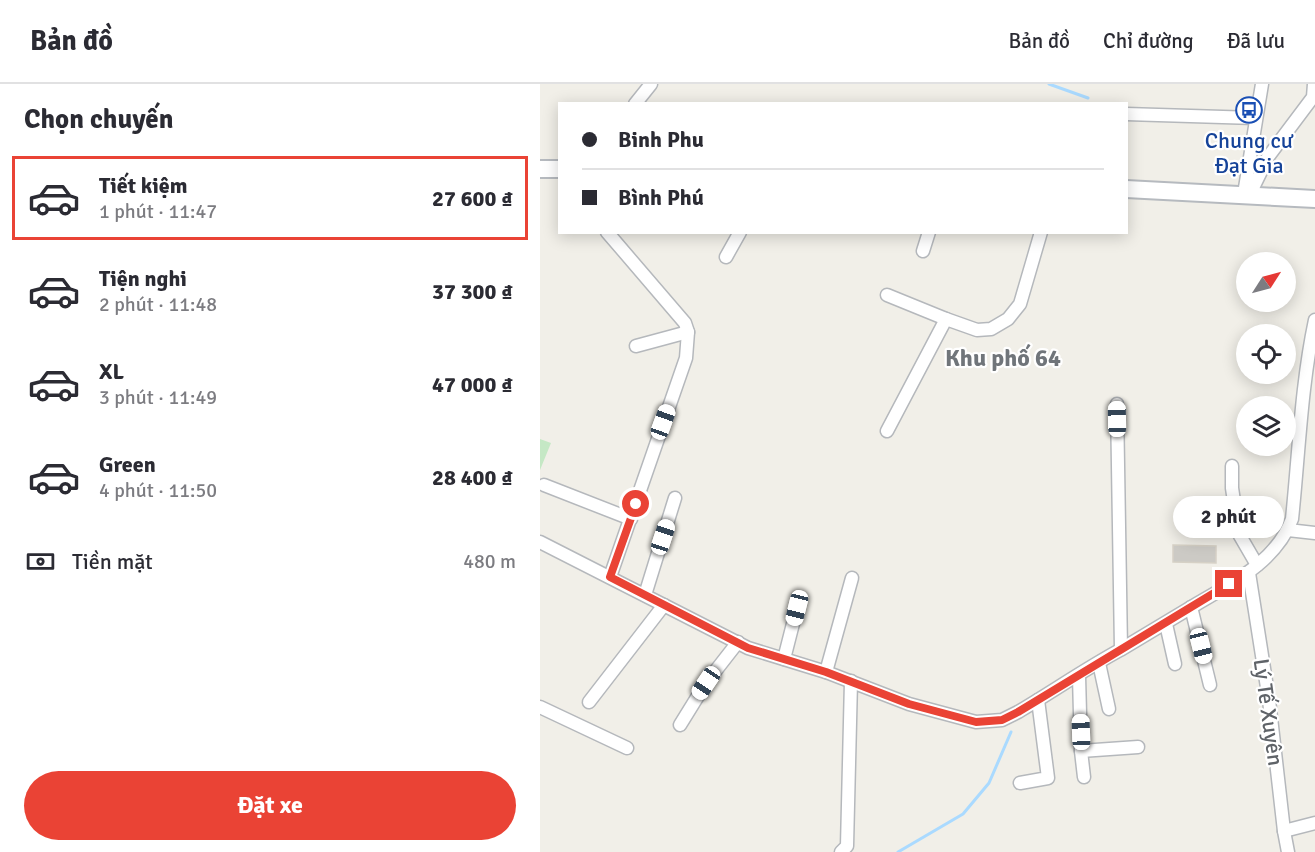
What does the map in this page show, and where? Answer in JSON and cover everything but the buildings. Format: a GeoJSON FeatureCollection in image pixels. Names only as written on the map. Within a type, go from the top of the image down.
{"type":"FeatureCollection","features":[{"type":"Feature","properties":{"kind":"main road"},"geometry":{"type":"LineString","coordinates":[[1128,189],[1315,199]]}},
{"type":"Feature","properties":{"kind":"street"},"geometry":{"type":"LineString","coordinates":[[637,102],[651,84]]}},
{"type":"Feature","properties":{"kind":"street"},"geometry":{"type":"LineString","coordinates":[[1247,194],[1255,118],[1262,84]]}},
{"type":"Feature","properties":{"kind":"street"},"geometry":{"type":"LineString","coordinates":[[1247,194],[1268,157],[1314,92]]}},
{"type":"Feature","properties":{"kind":"street"},"geometry":{"type":"LineString","coordinates":[[1128,114],[1255,118]]}},
{"type":"Feature","properties":{"kind":"street"},"geometry":{"type":"LineString","coordinates":[[609,234],[685,323],[688,332],[686,358],[610,577]]}},
{"type":"Feature","properties":{"kind":"street"},"geometry":{"type":"LineString","coordinates":[[726,257],[739,234]]}},
{"type":"Feature","properties":{"kind":"street"},"geometry":{"type":"LineString","coordinates":[[922,251],[928,234]]}},
{"type":"Feature","properties":{"kind":"street"},"geometry":{"type":"LineString","coordinates":[[887,295],[977,330],[991,329],[1008,319],[1020,304],[1040,234]]}},
{"type":"Feature","properties":{"kind":"street"},"geometry":{"type":"LineString","coordinates":[[887,431],[946,319]]}},
{"type":"Feature","properties":{"kind":"street"},"geometry":{"type":"LineString","coordinates":[[540,542],[748,648],[826,672],[909,704],[976,722],[1002,720],[1166,624],[1253,569],[1276,548],[1288,530],[1293,508],[1303,394],[1315,320]]}},
{"type":"Feature","properties":{"kind":"street"},"geometry":{"type":"LineString","coordinates":[[636,346],[688,332]]}},
{"type":"Feature","properties":{"kind":"street"},"geometry":{"type":"LineString","coordinates":[[1117,404],[1121,649]]}},
{"type":"Feature","properties":{"kind":"street"},"geometry":{"type":"LineString","coordinates":[[1232,466],[1232,488],[1239,534],[1253,569]]}},
{"type":"Feature","properties":{"kind":"street"},"geometry":{"type":"LineString","coordinates":[[544,484],[631,519]]}},
{"type":"Feature","properties":{"kind":"street"},"geometry":{"type":"LineString","coordinates":[[645,595],[675,498]]}},
{"type":"Feature","properties":{"kind":"street"},"geometry":{"type":"LineString","coordinates":[[1288,530],[1315,533]]}},
{"type":"Feature","properties":{"kind":"street","name":"Lý Tế Xuyên"},"geometry":{"type":"LineString","coordinates":[[1253,569],[1288,852]]}},
{"type":"Feature","properties":{"kind":"street"},"geometry":{"type":"LineString","coordinates":[[826,672],[852,578]]}},
{"type":"Feature","properties":{"kind":"street"},"geometry":{"type":"LineString","coordinates":[[589,702],[664,605]]}},
{"type":"Feature","properties":{"kind":"street"},"geometry":{"type":"LineString","coordinates":[[1191,607],[1210,685]]}},
{"type":"Feature","properties":{"kind":"street"},"geometry":{"type":"LineString","coordinates":[[784,659],[797,608]]}},
{"type":"Feature","properties":{"kind":"street"},"geometry":{"type":"LineString","coordinates":[[1166,624],[1175,664]]}},
{"type":"Feature","properties":{"kind":"street"},"geometry":{"type":"LineString","coordinates":[[680,725],[706,683],[738,642]]}},
{"type":"Feature","properties":{"kind":"street"},"geometry":{"type":"LineString","coordinates":[[1099,663],[1109,709]]}},
{"type":"Feature","properties":{"kind":"street"},"geometry":{"type":"LineString","coordinates":[[1079,676],[1084,777]]}},
{"type":"Feature","properties":{"kind":"street"},"geometry":{"type":"LineString","coordinates":[[841,852],[847,846],[851,681]]}},
{"type":"Feature","properties":{"kind":"street"},"geometry":{"type":"LineString","coordinates":[[1020,783],[1048,778],[1038,700]]}},
{"type":"Feature","properties":{"kind":"street"},"geometry":{"type":"LineString","coordinates":[[540,707],[627,748]]}},
{"type":"Feature","properties":{"kind":"street"},"geometry":{"type":"LineString","coordinates":[[1081,751],[1138,747]]}},
{"type":"Feature","properties":{"kind":"street"},"geometry":{"type":"LineString","coordinates":[[1284,831],[1315,823]]}},
{"type":"Feature","properties":{"kind":"green space"},"geometry":{"type":"Polygon","coordinates":[[[540,439],[551,443],[540,470],[540,439]]]}},
{"type":"Feature","properties":{"kind":"waterway"},"geometry":{"type":"LineString","coordinates":[[1049,84],[1088,98]]}},
{"type":"Feature","properties":{"kind":"waterway"},"geometry":{"type":"LineString","coordinates":[[898,852],[963,814],[989,783],[1011,732]]}},
{"type":"Feature","properties":{"kind":"place","name":"Chung cư Đạt Gia"},"geometry":{"type":"Point","coordinates":[1249,110]}},
{"type":"Feature","properties":{"kind":"district","name":"Khu phố 64"},"geometry":{"type":"Point","coordinates":[1003,358]}},
{"type":"Feature","properties":{"kind":"route"},"geometry":{"type":"LineString","coordinates":[[636,504],[610,577],[748,648],[826,672],[909,704],[976,722],[1002,720],[1018,712],[1229,584]]}}]}
